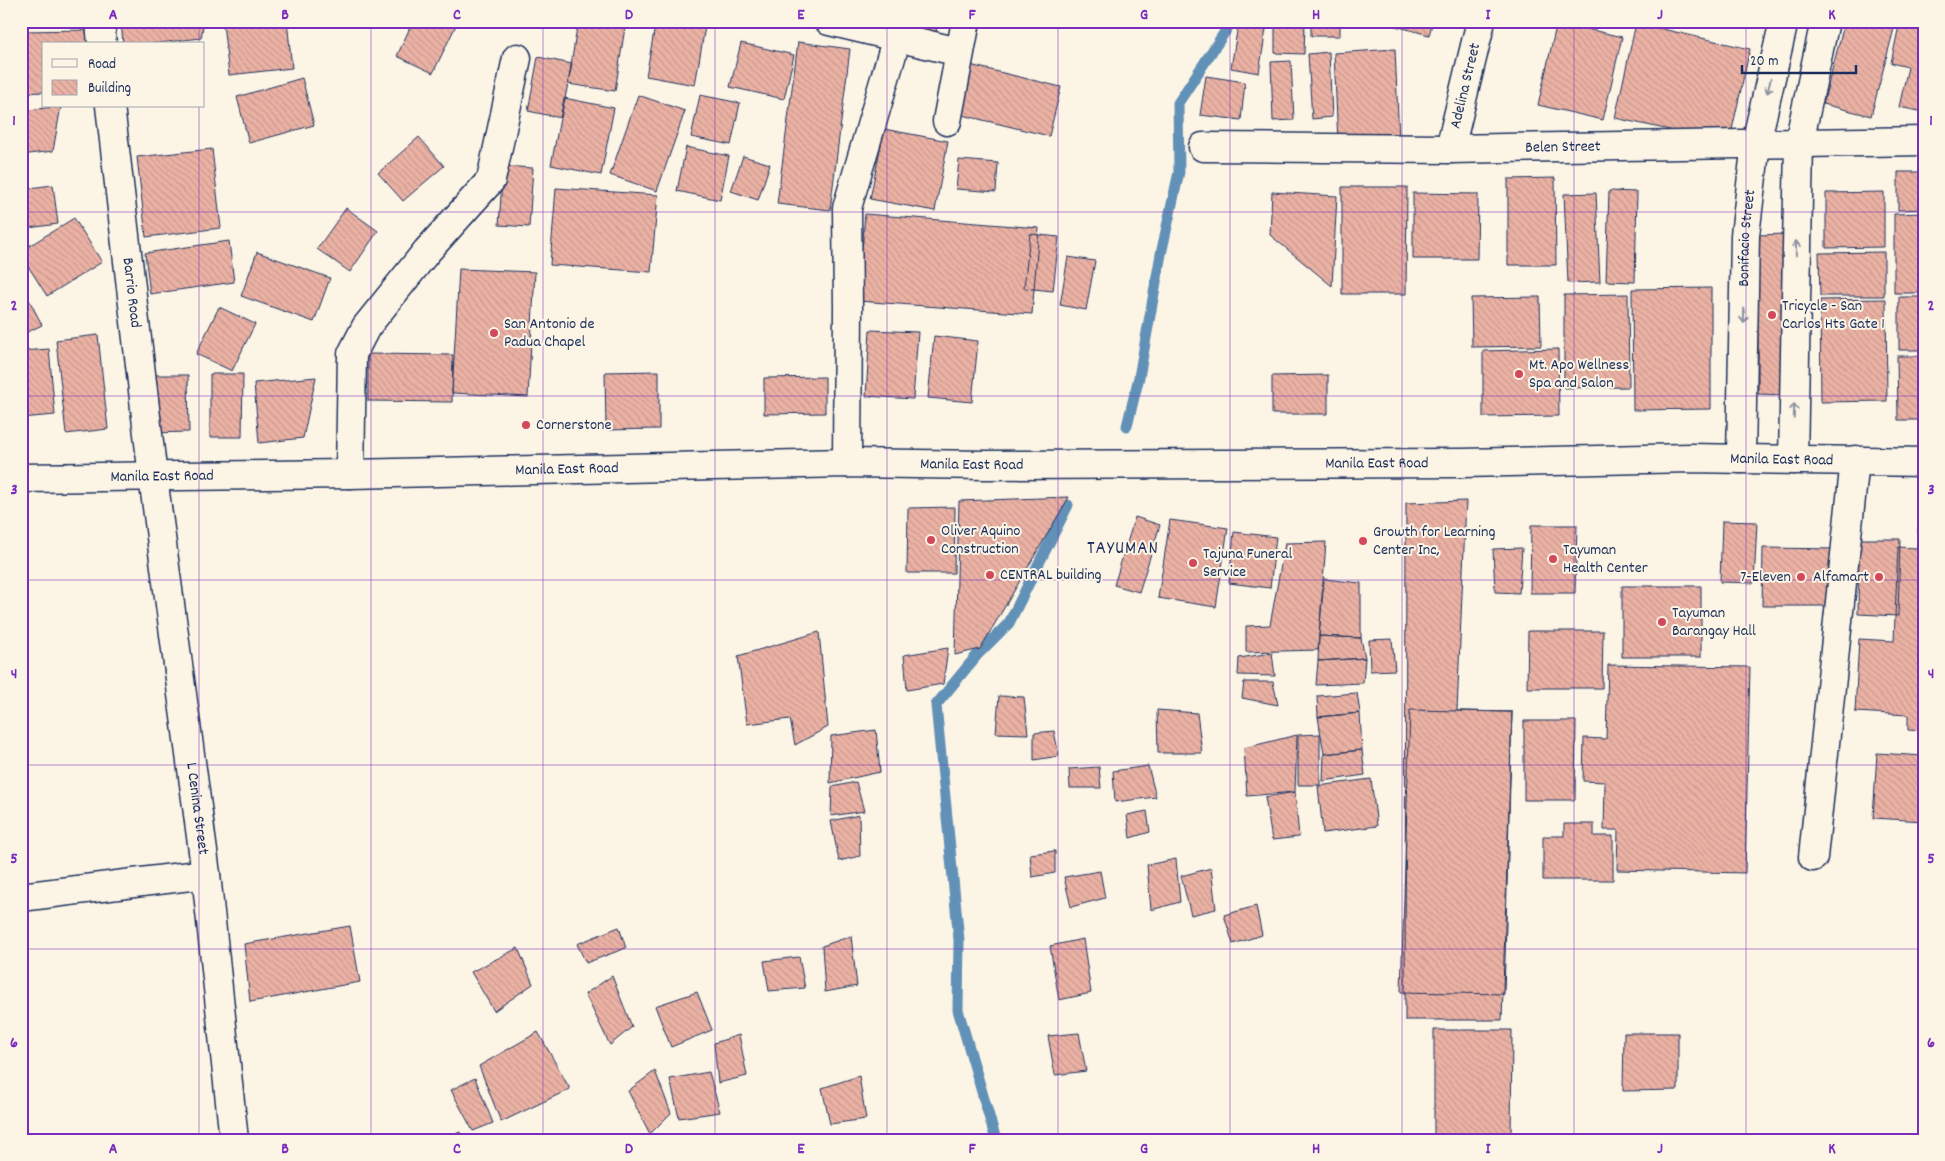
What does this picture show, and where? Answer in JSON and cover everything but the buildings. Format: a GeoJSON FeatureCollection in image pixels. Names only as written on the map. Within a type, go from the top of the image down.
{"type":"FeatureCollection","features":[{"type":"Feature","properties":{"kind":"street"},"geometry":{"type":"LineString","coordinates":[[100,21],[102,42]]}},
{"type":"Feature","properties":{"kind":"street"},"geometry":{"type":"LineString","coordinates":[[829,21],[959,52]]}},
{"type":"Feature","properties":{"kind":"street"},"geometry":{"type":"LineString","coordinates":[[947,121],[966,21]]}},
{"type":"Feature","properties":{"kind":"street","name":"Adelina Street"},"geometry":{"type":"LineString","coordinates":[[1450,149],[1481,21]]}},
{"type":"Feature","properties":{"kind":"street","name":"Bonifacio Street"},"geometry":{"type":"LineString","coordinates":[[1741,459],[1745,234],[1756,143],[1784,21]]}},
{"type":"Feature","properties":{"kind":"street"},"geometry":{"type":"LineString","coordinates":[[1793,460],[1798,143],[1825,21]]}},
{"type":"Feature","properties":{"kind":"street"},"geometry":{"type":"LineString","coordinates":[[847,463],[847,208],[897,37]]}},
{"type":"Feature","properties":{"kind":"street"},"geometry":{"type":"LineString","coordinates":[[350,474],[352,354],[366,327],[427,250],[491,180],[517,58]]}},
{"type":"Feature","properties":{"kind":"street","name":"Barrio Road"},"geometry":{"type":"LineString","coordinates":[[110,108],[153,477]]}},
{"type":"Feature","properties":{"kind":"street","name":"Belen Street"},"geometry":{"type":"LineString","coordinates":[[1203,147],[1450,149],[1924,141]]}},
{"type":"Feature","properties":{"kind":"street","name":"Manila East Road"},"geometry":{"type":"LineString","coordinates":[[21,478],[350,474],[847,463],[1462,463],[1741,459],[1924,462]]}},
{"type":"Feature","properties":{"kind":"street"},"geometry":{"type":"LineString","coordinates":[[1813,857],[1855,460]]}},
{"type":"Feature","properties":{"kind":"street","name":"L Cenina Street"},"geometry":{"type":"LineString","coordinates":[[153,477],[206,874],[234,1140]]}},
{"type":"Feature","properties":{"kind":"street"},"geometry":{"type":"LineString","coordinates":[[21,897],[206,874]]}},
{"type":"Feature","properties":{"kind":"waterway"},"geometry":{"type":"LineString","coordinates":[[1127,426],[1139,377],[1161,254],[1179,172],[1178,103],[1232,21]]}},
{"type":"Feature","properties":{"kind":"waterway"},"geometry":{"type":"LineString","coordinates":[[996,1140],[958,1010],[959,940],[936,705],[978,654],[1009,623],[1068,505]]}},
{"type":"Feature","properties":{"kind":"place","name":"Tricycle - San Carlos Hts Gate 1"},"geometry":{"type":"Point","coordinates":[1772,315]}},
{"type":"Feature","properties":{"kind":"place","name":"San Antonio de Padua Chapel"},"geometry":{"type":"Point","coordinates":[494,333]}},
{"type":"Feature","properties":{"kind":"place","name":"Mt. Apo Wellness Spa and Salon"},"geometry":{"type":"Point","coordinates":[1519,374]}},
{"type":"Feature","properties":{"kind":"place","name":"Cornerstone"},"geometry":{"type":"Point","coordinates":[526,425]}},
{"type":"Feature","properties":{"kind":"place","name":"Oliver Aquino Construction"},"geometry":{"type":"Point","coordinates":[931,540]}},
{"type":"Feature","properties":{"kind":"place","name":"Growth for Learning Center Inc,"},"geometry":{"type":"Point","coordinates":[1363,541]}},
{"type":"Feature","properties":{"kind":"place","name":"Tayuman Health Center"},"geometry":{"type":"Point","coordinates":[1553,559]}},
{"type":"Feature","properties":{"kind":"place","name":"Tajuna Funeral Service"},"geometry":{"type":"Point","coordinates":[1193,563]}},
{"type":"Feature","properties":{"kind":"place","name":"CENTRAL building"},"geometry":{"type":"Point","coordinates":[990,575]}},
{"type":"Feature","properties":{"kind":"place","name":"7-Eleven"},"geometry":{"type":"Point","coordinates":[1801,577]}},
{"type":"Feature","properties":{"kind":"place","name":"Alfamart"},"geometry":{"type":"Point","coordinates":[1879,577]}},
{"type":"Feature","properties":{"kind":"place","name":"Tayuman Barangay Hall"},"geometry":{"type":"Point","coordinates":[1662,622]}},
{"type":"Feature","properties":{"kind":"district","name":"TAYUMAN"},"geometry":{"type":"Point","coordinates":[1123,549]}}]}
